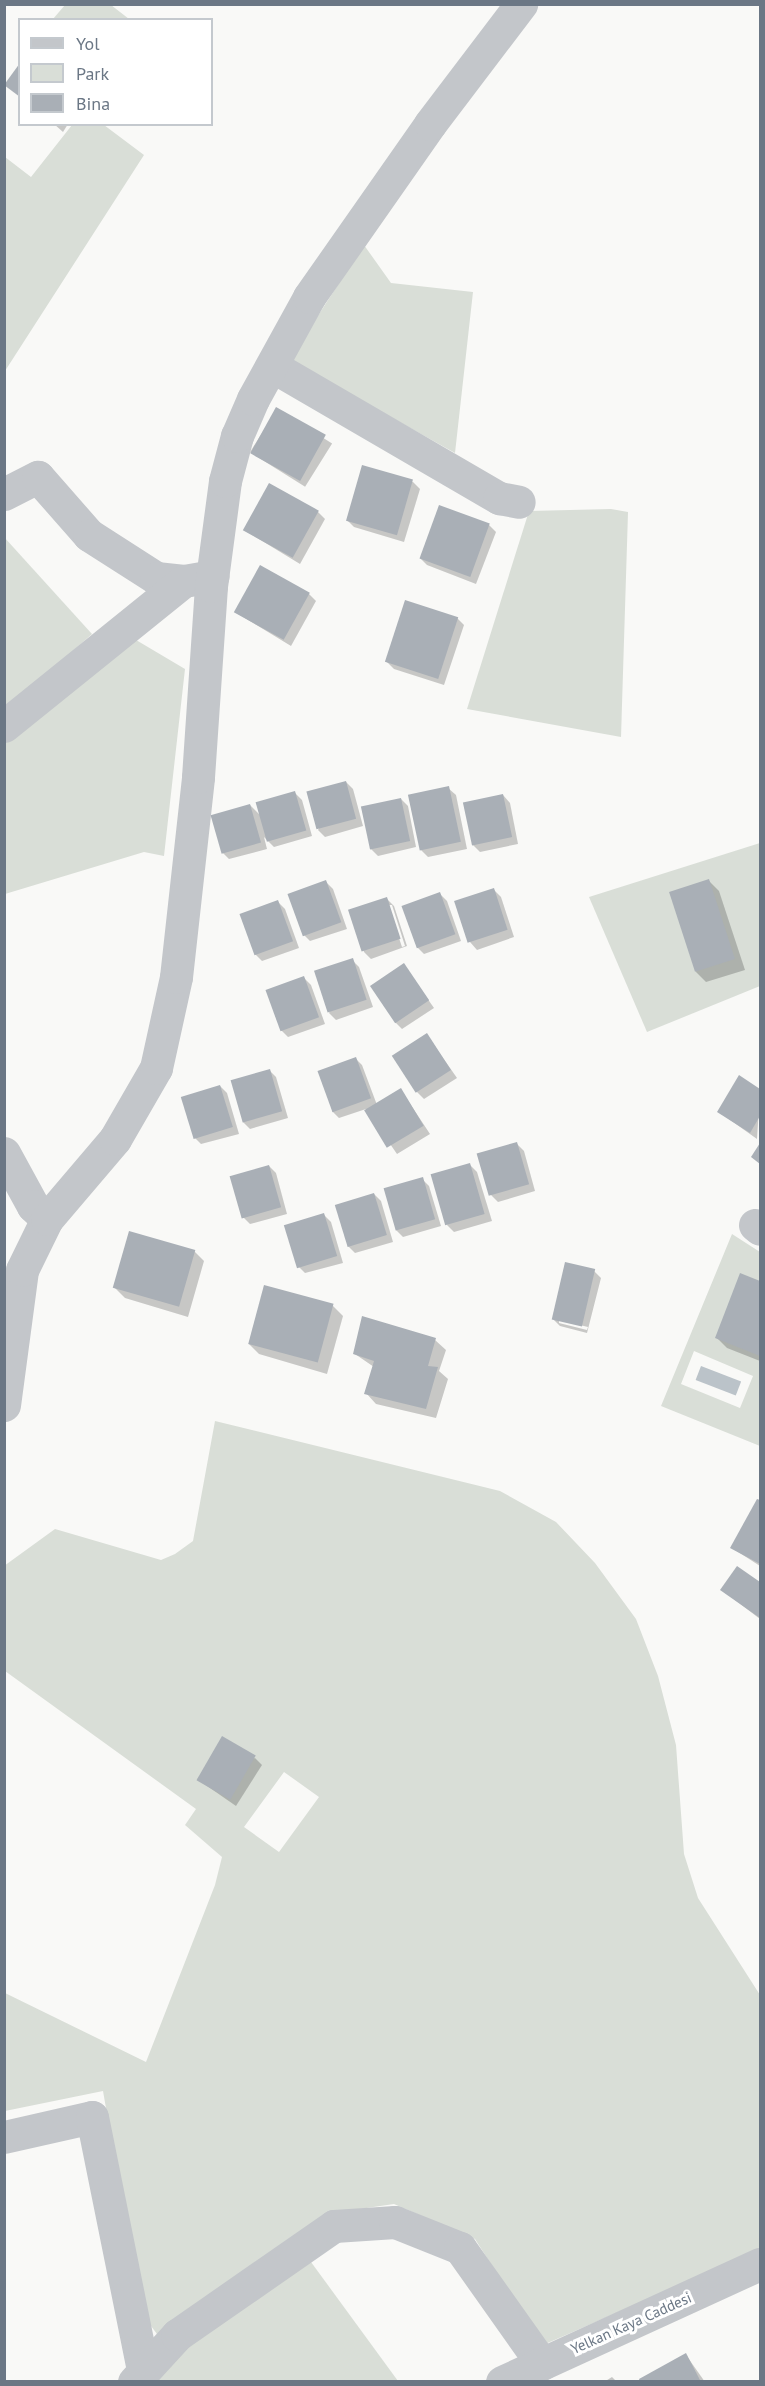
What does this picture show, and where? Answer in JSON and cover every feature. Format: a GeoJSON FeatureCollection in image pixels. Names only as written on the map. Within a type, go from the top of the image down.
{"type":"FeatureCollection","features":[{"type":"Feature","properties":{"kind":"street"},"geometry":{"type":"LineString","coordinates":[[4,1405],[22,1270],[47,1219],[115,1139],[156,1068],[176,977],[185,900],[198,578],[237,436],[272,366],[322,277],[430,124],[521,4]]}},
{"type":"Feature","properties":{"kind":"street"},"geometry":{"type":"LineString","coordinates":[[272,366],[499,498],[519,502]]}},
{"type":"Feature","properties":{"kind":"street"},"geometry":{"type":"LineString","coordinates":[[4,494],[38,477],[89,536],[156,578],[198,578]]}},
{"type":"Feature","properties":{"kind":"street"},"geometry":{"type":"LineString","coordinates":[[4,726],[198,578]]}},
{"type":"Feature","properties":{"kind":"street"},"geometry":{"type":"LineString","coordinates":[[4,1153],[33,1206],[47,1219]]}},
{"type":"Feature","properties":{"kind":"street"},"geometry":{"type":"LineString","coordinates":[[4,2137],[92,2117],[138,2375]]}},
{"type":"Feature","properties":{"kind":"street"},"geometry":{"type":"LineString","coordinates":[[138,2375],[177,2335],[334,2226],[395,2222],[460,2248],[542,2364]]}},
{"type":"Feature","properties":{"kind":"street","name":"Yelkan Kaya Caddesi"},"geometry":{"type":"LineString","coordinates":[[502,2382],[760,2264]]}},
{"type":"Feature","properties":{"kind":"green space"},"geometry":{"type":"Polygon","coordinates":[[[65,5],[111,5],[128,18],[54,18],[65,5]]]}},
{"type":"Feature","properties":{"kind":"green space"},"geometry":{"type":"Polygon","coordinates":[[[71,126],[105,126],[144,155],[5,371],[5,157],[31,177],[71,126]]]}},
{"type":"Feature","properties":{"kind":"green space"},"geometry":{"type":"Polygon","coordinates":[[[364,245],[391,283],[473,292],[455,453],[289,360],[364,245]]]}},
{"type":"Feature","properties":{"kind":"green space"},"geometry":{"type":"Polygon","coordinates":[[[611,509],[628,512],[621,737],[467,709],[529,511],[611,509]]]}},
{"type":"Feature","properties":{"kind":"green space"},"geometry":{"type":"Polygon","coordinates":[[[4,537],[92,634],[4,712],[4,537]]]}},
{"type":"Feature","properties":{"kind":"green space"},"geometry":{"type":"Polygon","coordinates":[[[131,637],[185,669],[164,856],[144,852],[5,894],[5,742],[131,637]]]}},
{"type":"Feature","properties":{"kind":"green space"},"geometry":{"type":"Polygon","coordinates":[[[760,843],[760,986],[647,1032],[589,897],[760,843]]]}},
{"type":"Feature","properties":{"kind":"green space"},"geometry":{"type":"Polygon","coordinates":[[[732,1234],[760,1252],[760,1446],[661,1406],[732,1234]],[[694,1351],[681,1384],[740,1408],[753,1376],[694,1351]]]}},
{"type":"Feature","properties":{"kind":"green space"},"geometry":{"type":"Polygon","coordinates":[[[215,1421],[500,1491],[556,1522],[595,1563],[636,1619],[658,1676],[676,1745],[684,1854],[698,1898],[760,1995],[760,2250],[543,2345],[475,2239],[394,2204],[325,2214],[157,2334],[142,2314],[103,2091],[5,2111],[5,1993],[146,2062],[215,1885],[222,1857],[185,1825],[196,1809],[5,1671],[4,1566],[55,1529],[161,1560],[175,1554],[193,1541],[215,1421]],[[284,1772],[244,1827],[279,1852],[319,1797],[284,1772]]]}},
{"type":"Feature","properties":{"kind":"green space"},"geometry":{"type":"Polygon","coordinates":[[[311,2262],[398,2381],[151,2382],[180,2347],[311,2262]]]}},
{"type":"Feature","properties":{"kind":"shaded area"},"geometry":{"type":"Polygon","coordinates":[[[701,1366],[741,1381],[736,1395],[696,1380],[701,1366]]]}},
{"type":"Feature","properties":{"kind":"building"},"geometry":{"type":"Polygon","coordinates":[[[18,66],[18,96],[4,85],[18,66]]]}},
{"type":"Feature","properties":{"kind":"building"},"geometry":{"type":"Polygon","coordinates":[[[276,407],[326,435],[300,481],[250,453],[276,407]]]}},
{"type":"Feature","properties":{"kind":"building"},"geometry":{"type":"Polygon","coordinates":[[[362,465],[413,480],[397,535],[346,521],[362,465]]]}},
{"type":"Feature","properties":{"kind":"building"},"geometry":{"type":"Polygon","coordinates":[[[269,483],[319,511],[293,558],[243,530],[269,483]]]}},
{"type":"Feature","properties":{"kind":"building"},"geometry":{"type":"Polygon","coordinates":[[[439,505],[490,523],[470,577],[420,559],[439,505]]]}},
{"type":"Feature","properties":{"kind":"building"},"geometry":{"type":"Polygon","coordinates":[[[260,565],[310,593],[284,640],[234,612],[260,565]]]}},
{"type":"Feature","properties":{"kind":"building"},"geometry":{"type":"Polygon","coordinates":[[[405,600],[458,617],[438,679],[385,662],[405,600]]]}},
{"type":"Feature","properties":{"kind":"building"},"geometry":{"type":"Polygon","coordinates":[[[346,781],[356,819],[316,829],[306,792],[346,781]]]}},
{"type":"Feature","properties":{"kind":"building"},"geometry":{"type":"Polygon","coordinates":[[[449,786],[461,842],[420,850],[408,795],[449,786]]]}},
{"type":"Feature","properties":{"kind":"building"},"geometry":{"type":"Polygon","coordinates":[[[295,791],[306,830],[267,842],[256,802],[295,791]]]}},
{"type":"Feature","properties":{"kind":"building"},"geometry":{"type":"Polygon","coordinates":[[[503,794],[512,837],[472,846],[463,803],[503,794]]]}},
{"type":"Feature","properties":{"kind":"building"},"geometry":{"type":"Polygon","coordinates":[[[401,798],[410,841],[370,850],[361,807],[401,798]]]}},
{"type":"Feature","properties":{"kind":"building"},"geometry":{"type":"Polygon","coordinates":[[[250,804],[261,842],[222,854],[211,815],[250,804]]]}},
{"type":"Feature","properties":{"kind":"building"},"geometry":{"type":"Polygon","coordinates":[[[709,879],[735,959],[695,972],[669,892],[709,879]]]}},
{"type":"Feature","properties":{"kind":"building"},"geometry":{"type":"Polygon","coordinates":[[[326,880],[341,922],[303,936],[287,894],[326,880]]]}},
{"type":"Feature","properties":{"kind":"building"},"geometry":{"type":"Polygon","coordinates":[[[494,888],[508,930],[468,943],[454,901],[494,888]]]}},
{"type":"Feature","properties":{"kind":"building"},"geometry":{"type":"Polygon","coordinates":[[[440,892],[455,934],[417,948],[401,906],[440,892]]]}},
{"type":"Feature","properties":{"kind":"building"},"geometry":{"type":"Polygon","coordinates":[[[387,897],[401,939],[362,952],[348,910],[387,897]]]}},
{"type":"Feature","properties":{"kind":"building"},"geometry":{"type":"Polygon","coordinates":[[[278,900],[293,941],[255,955],[239,914],[278,900]]]}},
{"type":"Feature","properties":{"kind":"building"},"geometry":{"type":"Polygon","coordinates":[[[353,958],[367,1000],[328,1013],[314,971],[353,958]]]}},
{"type":"Feature","properties":{"kind":"building"},"geometry":{"type":"Polygon","coordinates":[[[404,963],[429,1000],[395,1023],[370,986],[404,963]]]}},
{"type":"Feature","properties":{"kind":"building"},"geometry":{"type":"Polygon","coordinates":[[[304,976],[319,1017],[281,1031],[265,990],[304,976]]]}},
{"type":"Feature","properties":{"kind":"building"},"geometry":{"type":"Polygon","coordinates":[[[427,1033],[451,1070],[416,1093],[392,1056],[427,1033]]]}},
{"type":"Feature","properties":{"kind":"building"},"geometry":{"type":"Polygon","coordinates":[[[356,1057],[371,1098],[333,1112],[317,1071],[356,1057]]]}},
{"type":"Feature","properties":{"kind":"building"},"geometry":{"type":"Polygon","coordinates":[[[270,1069],[282,1111],[243,1123],[231,1080],[270,1069]]]}},
{"type":"Feature","properties":{"kind":"building"},"geometry":{"type":"Polygon","coordinates":[[[739,1075],[760,1089],[760,1116],[750,1133],[717,1112],[739,1075]]]}},
{"type":"Feature","properties":{"kind":"building"},"geometry":{"type":"Polygon","coordinates":[[[220,1085],[233,1127],[194,1139],[181,1097],[220,1085]]]}},
{"type":"Feature","properties":{"kind":"building"},"geometry":{"type":"Polygon","coordinates":[[[401,1088],[424,1126],[387,1148],[364,1110],[401,1088]]]}},
{"type":"Feature","properties":{"kind":"building"},"geometry":{"type":"Polygon","coordinates":[[[517,1142],[529,1184],[489,1196],[477,1154],[517,1142]]]}},
{"type":"Feature","properties":{"kind":"building"},"geometry":{"type":"Polygon","coordinates":[[[760,1143],[760,1164],[751,1157],[760,1143]]]}},
{"type":"Feature","properties":{"kind":"building"},"geometry":{"type":"Polygon","coordinates":[[[470,1163],[485,1214],[445,1225],[431,1174],[470,1163]]]}},
{"type":"Feature","properties":{"kind":"building"},"geometry":{"type":"Polygon","coordinates":[[[269,1165],[281,1207],[242,1219],[230,1176],[269,1165]]]}},
{"type":"Feature","properties":{"kind":"building"},"geometry":{"type":"Polygon","coordinates":[[[423,1177],[435,1219],[396,1231],[384,1188],[423,1177]]]}},
{"type":"Feature","properties":{"kind":"building"},"geometry":{"type":"Polygon","coordinates":[[[374,1193],[387,1235],[348,1247],[335,1205],[374,1193]]]}},
{"type":"Feature","properties":{"kind":"building"},"geometry":{"type":"Polygon","coordinates":[[[324,1213],[337,1256],[297,1268],[284,1225],[324,1213]]]}},
{"type":"Feature","properties":{"kind":"building"},"geometry":{"type":"Polygon","coordinates":[[[129,1231],[195,1250],[179,1307],[113,1288],[129,1231]]]}},
{"type":"Feature","properties":{"kind":"building"},"geometry":{"type":"Polygon","coordinates":[[[565,1262],[595,1269],[582,1326],[552,1319],[565,1262]]]}},
{"type":"Feature","properties":{"kind":"building"},"geometry":{"type":"Polygon","coordinates":[[[740,1273],[760,1281],[760,1356],[715,1338],[740,1273]]]}},
{"type":"Feature","properties":{"kind":"building"},"geometry":{"type":"Polygon","coordinates":[[[264,1285],[334,1304],[318,1363],[248,1344],[264,1285]]]}},
{"type":"Feature","properties":{"kind":"building"},"geometry":{"type":"Polygon","coordinates":[[[362,1316],[436,1338],[428,1366],[438,1367],[426,1409],[364,1394],[374,1361],[353,1354],[362,1316]]]}},
{"type":"Feature","properties":{"kind":"building"},"geometry":{"type":"Polygon","coordinates":[[[757,1499],[760,1500],[760,1564],[730,1548],[757,1499]]]}},
{"type":"Feature","properties":{"kind":"building"},"geometry":{"type":"Polygon","coordinates":[[[737,1566],[760,1582],[760,1618],[720,1590],[737,1566]]]}},
{"type":"Feature","properties":{"kind":"building"},"geometry":{"type":"Polygon","coordinates":[[[222,1736],[256,1756],[230,1800],[196,1780],[222,1736]]]}},
{"type":"Feature","properties":{"kind":"building"},"geometry":{"type":"Polygon","coordinates":[[[686,2353],[701,2382],[640,2382],[639,2379],[686,2353]]]}}]}
